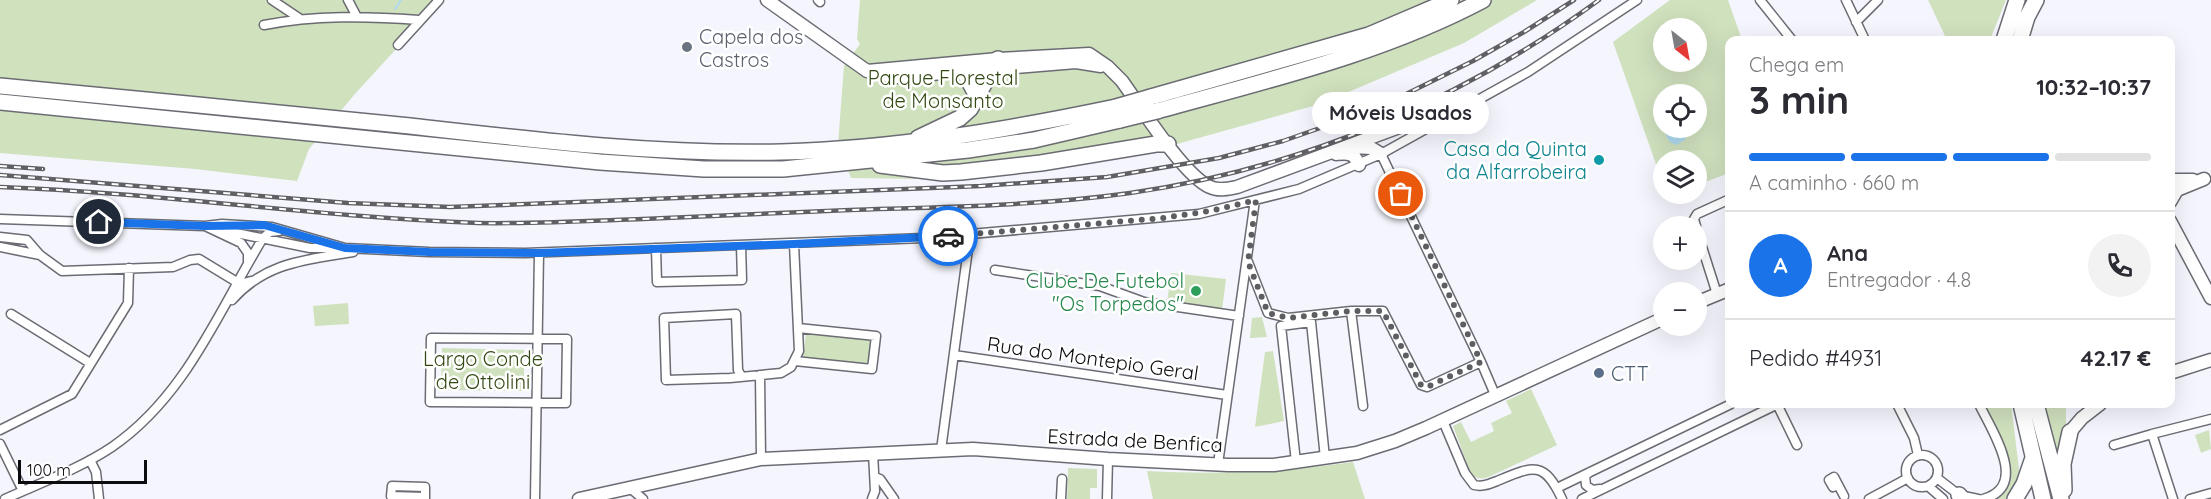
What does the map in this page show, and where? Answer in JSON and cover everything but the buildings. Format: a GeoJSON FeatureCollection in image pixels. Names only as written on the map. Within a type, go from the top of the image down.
{"type":"FeatureCollection","features":[{"type":"Feature","properties":{"kind":"highway"},"geometry":{"type":"LineString","coordinates":[[1154,104],[1369,35],[1451,0]]}},
{"type":"Feature","properties":{"kind":"highway"},"geometry":{"type":"LineString","coordinates":[[0,102],[635,164],[704,169],[783,169],[856,163],[1023,142],[1118,113],[1311,69],[1375,48],[1450,18],[1483,0]]}},
{"type":"Feature","properties":{"kind":"highway"},"geometry":{"type":"LineString","coordinates":[[2005,36],[2017,0]]}},
{"type":"Feature","properties":{"kind":"highway"},"geometry":{"type":"LineString","coordinates":[[2021,36],[2027,17],[2036,0]]}},
{"type":"Feature","properties":{"kind":"highway"},"geometry":{"type":"LineString","coordinates":[[906,143],[960,118],[970,109],[995,64]]}},
{"type":"Feature","properties":{"kind":"highway"},"geometry":{"type":"LineString","coordinates":[[964,72],[977,96]]}},
{"type":"Feature","properties":{"kind":"highway"},"geometry":{"type":"LineString","coordinates":[[0,86],[612,147],[706,153],[783,152],[906,143],[1118,113]]}},
{"type":"Feature","properties":{"kind":"highway"},"geometry":{"type":"LineString","coordinates":[[0,110],[52,108]]}},
{"type":"Feature","properties":{"kind":"highway"},"geometry":{"type":"LineString","coordinates":[[856,163],[943,173],[1041,164],[1156,144],[1168,144]]}},
{"type":"Feature","properties":{"kind":"highway"},"geometry":{"type":"LineString","coordinates":[[2022,408],[2041,494]]}},
{"type":"Feature","properties":{"kind":"highway"},"geometry":{"type":"LineString","coordinates":[[2038,408],[2063,499]]}},
{"type":"Feature","properties":{"kind":"highway"},"geometry":{"type":"LineString","coordinates":[[2063,499],[2063,464],[2070,432]]}},
{"type":"Feature","properties":{"kind":"highway"},"geometry":{"type":"LineString","coordinates":[[2015,499],[2024,484],[2033,458]]}},
{"type":"Feature","properties":{"kind":"street"},"geometry":{"type":"LineString","coordinates":[[272,0],[299,18]]}},
{"type":"Feature","properties":{"kind":"street"},"geometry":{"type":"LineString","coordinates":[[348,0],[357,17]]}},
{"type":"Feature","properties":{"kind":"street"},"geometry":{"type":"LineString","coordinates":[[398,45],[439,0]]}},
{"type":"Feature","properties":{"kind":"street"},"geometry":{"type":"LineString","coordinates":[[767,0],[867,71],[896,77],[964,72],[995,64]]}},
{"type":"Feature","properties":{"kind":"street"},"geometry":{"type":"LineString","coordinates":[[217,232],[237,233],[310,248],[539,253],[794,244],[970,234],[1172,217],[1210,211],[1299,189],[1359,165],[1455,115],[1560,53],[1637,0]]}},
{"type":"Feature","properties":{"kind":"street"},"geometry":{"type":"LineString","coordinates":[[1760,0],[1789,36]]}},
{"type":"Feature","properties":{"kind":"street"},"geometry":{"type":"LineString","coordinates":[[1846,0],[1863,36]]}},
{"type":"Feature","properties":{"kind":"street"},"geometry":{"type":"LineString","coordinates":[[1856,22],[1878,0]]}},
{"type":"Feature","properties":{"kind":"street"},"geometry":{"type":"LineString","coordinates":[[264,25],[299,18],[357,17],[419,20]]}},
{"type":"Feature","properties":{"kind":"street"},"geometry":{"type":"LineString","coordinates":[[867,71],[995,64],[1089,54],[1108,67],[1122,81],[1192,175],[1208,187],[1222,190],[1237,187],[1437,113],[1455,115]]}},
{"type":"Feature","properties":{"kind":"street"},"geometry":{"type":"LineString","coordinates":[[1346,147],[1365,147],[1381,154],[1496,397]]}},
{"type":"Feature","properties":{"kind":"street"},"geometry":{"type":"LineString","coordinates":[[1323,156],[1351,153],[1359,165]]}},
{"type":"Feature","properties":{"kind":"street"},"geometry":{"type":"LineString","coordinates":[[2175,180],[2208,179]]}},
{"type":"Feature","properties":{"kind":"street"},"geometry":{"type":"LineString","coordinates":[[2175,193],[2177,190],[2208,179]]}},
{"type":"Feature","properties":{"kind":"street"},"geometry":{"type":"LineString","coordinates":[[1218,464],[1256,200]]}},
{"type":"Feature","properties":{"kind":"street"},"geometry":{"type":"LineString","coordinates":[[1696,216],[1725,201]]}},
{"type":"Feature","properties":{"kind":"street"},"geometry":{"type":"LineString","coordinates":[[0,219],[205,226],[264,225],[345,248]]}},
{"type":"Feature","properties":{"kind":"street"},"geometry":{"type":"LineString","coordinates":[[205,226],[243,244],[248,253],[248,262]]}},
{"type":"Feature","properties":{"kind":"street"},"geometry":{"type":"LineString","coordinates":[[2175,230],[2211,298]]}},
{"type":"Feature","properties":{"kind":"street"},"geometry":{"type":"LineString","coordinates":[[5,499],[90,460],[128,435],[154,412],[173,390],[221,314],[263,238],[270,232],[285,231]]}},
{"type":"Feature","properties":{"kind":"street"},"geometry":{"type":"LineString","coordinates":[[941,450],[970,234]]}},
{"type":"Feature","properties":{"kind":"street"},"geometry":{"type":"LineString","coordinates":[[0,237],[27,240],[40,255],[62,271],[173,267],[190,260],[199,260],[243,284],[281,265],[365,250]]}},
{"type":"Feature","properties":{"kind":"street"},"geometry":{"type":"LineString","coordinates":[[741,376],[738,370],[736,314],[664,318],[666,380],[730,378],[781,373],[795,361],[799,351],[794,244]]}},
{"type":"Feature","properties":{"kind":"street"},"geometry":{"type":"LineString","coordinates":[[656,248],[657,282],[742,280],[741,245]]}},
{"type":"Feature","properties":{"kind":"street"},"geometry":{"type":"LineString","coordinates":[[0,247],[40,255]]}},
{"type":"Feature","properties":{"kind":"street"},"geometry":{"type":"LineString","coordinates":[[535,499],[539,253]]}},
{"type":"Feature","properties":{"kind":"street"},"geometry":{"type":"LineString","coordinates":[[1248,262],[1268,313],[1288,318],[1351,311],[1383,311],[1421,385],[1427,387],[1483,366]]}},
{"type":"Feature","properties":{"kind":"street"},"geometry":{"type":"LineString","coordinates":[[1707,262],[1717,294]]}},
{"type":"Feature","properties":{"kind":"street"},"geometry":{"type":"LineString","coordinates":[[0,430],[72,394],[128,303],[129,268]]}},
{"type":"Feature","properties":{"kind":"street"},"geometry":{"type":"LineString","coordinates":[[995,270],[1100,286],[1144,302],[1239,316]]}},
{"type":"Feature","properties":{"kind":"street"},"geometry":{"type":"LineString","coordinates":[[221,314],[251,281]]}},
{"type":"Feature","properties":{"kind":"street"},"geometry":{"type":"LineString","coordinates":[[1707,298],[1725,291]]}},
{"type":"Feature","properties":{"kind":"street"},"geometry":{"type":"LineString","coordinates":[[1351,311],[1363,406]]}},
{"type":"Feature","properties":{"kind":"street"},"geometry":{"type":"LineString","coordinates":[[10,314],[90,363]]}},
{"type":"Feature","properties":{"kind":"street"},"geometry":{"type":"LineString","coordinates":[[1296,462],[1281,326],[1311,322],[1325,458]]}},
{"type":"Feature","properties":{"kind":"street","name":"Estrada de Benfica"},"geometry":{"type":"LineString","coordinates":[[579,499],[761,459],[873,458],[941,450],[973,449],[1108,459],[1274,465],[1357,453],[1395,441],[1443,421],[1653,323]]}},
{"type":"Feature","properties":{"kind":"street"},"geometry":{"type":"LineString","coordinates":[[795,361],[872,369],[876,336],[798,328]]}},
{"type":"Feature","properties":{"kind":"street"},"geometry":{"type":"LineString","coordinates":[[431,338],[537,339],[567,339],[566,403],[430,402],[431,338]]}},
{"type":"Feature","properties":{"kind":"street","name":"Rua do Montepio Geral"},"geometry":{"type":"LineString","coordinates":[[954,355],[1227,395]]}},
{"type":"Feature","properties":{"kind":"street"},"geometry":{"type":"LineString","coordinates":[[2175,371],[2208,360]]}},
{"type":"Feature","properties":{"kind":"street"},"geometry":{"type":"LineString","coordinates":[[1483,366],[1499,387],[1513,390]]}},
{"type":"Feature","properties":{"kind":"street"},"geometry":{"type":"LineString","coordinates":[[760,375],[761,459]]}},
{"type":"Feature","properties":{"kind":"street"},"geometry":{"type":"LineString","coordinates":[[1557,488],[1725,407]]}},
{"type":"Feature","properties":{"kind":"street"},"geometry":{"type":"LineString","coordinates":[[1582,499],[1769,408]]}},
{"type":"Feature","properties":{"kind":"street"},"geometry":{"type":"LineString","coordinates":[[1779,408],[1797,445]]}},
{"type":"Feature","properties":{"kind":"street"},"geometry":{"type":"LineString","coordinates":[[1899,408],[1914,438],[1918,455]]}},
{"type":"Feature","properties":{"kind":"street"},"geometry":{"type":"LineString","coordinates":[[1981,408],[2005,461],[2007,477],[1999,493],[1983,499]]}},
{"type":"Feature","properties":{"kind":"street"},"geometry":{"type":"LineString","coordinates":[[2070,432],[2095,408]]}},
{"type":"Feature","properties":{"kind":"street"},"geometry":{"type":"LineString","coordinates":[[2114,445],[2211,419]]}},
{"type":"Feature","properties":{"kind":"street"},"geometry":{"type":"LineString","coordinates":[[1443,421],[1464,473],[1474,485],[1484,486],[1533,469],[1549,476],[1562,499]]}},
{"type":"Feature","properties":{"kind":"street"},"geometry":{"type":"LineString","coordinates":[[2152,434],[2172,499]]}},
{"type":"Feature","properties":{"kind":"street"},"geometry":{"type":"LineString","coordinates":[[1,449],[23,491]]}},
{"type":"Feature","properties":{"kind":"street"},"geometry":{"type":"LineString","coordinates":[[1928,486],[1937,478],[1939,471],[1937,464],[1926,455],[1918,455],[1907,464],[1908,478],[1917,486],[1928,486],[1943,499]]}},
{"type":"Feature","properties":{"kind":"street"},"geometry":{"type":"LineString","coordinates":[[872,499],[875,477],[873,458]]}},
{"type":"Feature","properties":{"kind":"street"},"geometry":{"type":"LineString","coordinates":[[1107,499],[1108,459]]}},
{"type":"Feature","properties":{"kind":"street"},"geometry":{"type":"LineString","coordinates":[[90,460],[96,472],[99,499]]}},
{"type":"Feature","properties":{"kind":"street"},"geometry":{"type":"LineString","coordinates":[[1593,470],[1585,476],[1586,484],[1592,490],[1602,488]]}},
{"type":"Feature","properties":{"kind":"street"},"geometry":{"type":"LineString","coordinates":[[875,477],[880,479],[894,499]]}},
{"type":"Feature","properties":{"kind":"street"},"geometry":{"type":"LineString","coordinates":[[1869,499],[1908,478]]}},
{"type":"Feature","properties":{"kind":"street"},"geometry":{"type":"LineString","coordinates":[[1937,478],[1961,497],[1978,499]]}},
{"type":"Feature","properties":{"kind":"street"},"geometry":{"type":"LineString","coordinates":[[1061,499],[1062,480]]}},
{"type":"Feature","properties":{"kind":"street"},"geometry":{"type":"LineString","coordinates":[[1838,484],[1844,496]]}},
{"type":"Feature","properties":{"kind":"street"},"geometry":{"type":"LineString","coordinates":[[630,488],[643,499]]}},
{"type":"Feature","properties":{"kind":"street"},"geometry":{"type":"LineString","coordinates":[[2190,499],[2211,493]]}},
{"type":"Feature","properties":{"kind":"green space"},"geometry":{"type":"Polygon","coordinates":[[[0,0],[441,0],[354,95],[309,149],[297,181],[195,169],[0,153],[0,0]]]}},
{"type":"Feature","properties":{"kind":"green space","name":"Parque Florestal de Monsanto"},"geometry":{"type":"Polygon","coordinates":[[[860,0],[1537,0],[1464,43],[1320,104],[1177,144],[1135,153],[985,175],[920,179],[851,178],[838,144],[844,66],[860,44],[857,39],[860,0]]]}},
{"type":"Feature","properties":{"kind":"green space"},"geometry":{"type":"Polygon","coordinates":[[[1670,0],[1728,0],[1741,36],[1725,36],[1725,174],[1707,181],[1707,150],[1653,150],[1653,156],[1613,42],[1670,0]]]}},
{"type":"Feature","properties":{"kind":"green space"},"geometry":{"type":"Polygon","coordinates":[[[1928,0],[2006,0],[1992,36],[1945,36],[1928,0]]]}},
{"type":"Feature","properties":{"kind":"green space","name":"Clube De Futebol \"Os Torpedos\""},"geometry":{"type":"Polygon","coordinates":[[[1171,273],[1226,279],[1222,310],[1167,303],[1171,273]]]}},
{"type":"Feature","properties":{"kind":"green space"},"geometry":{"type":"Polygon","coordinates":[[[348,303],[349,324],[315,326],[313,306],[348,303]]]}},
{"type":"Feature","properties":{"kind":"green space"},"geometry":{"type":"Polygon","coordinates":[[[1262,317],[1267,337],[1250,338],[1252,318],[1262,317]]]}},
{"type":"Feature","properties":{"kind":"green space"},"geometry":{"type":"Polygon","coordinates":[[[806,332],[867,336],[873,343],[869,361],[862,365],[803,360],[806,332]]]}},
{"type":"Feature","properties":{"kind":"green space","name":"Largo Conde de Ottolini"},"geometry":{"type":"Polygon","coordinates":[[[442,348],[524,350],[524,391],[441,390],[442,348]]]}},
{"type":"Feature","properties":{"kind":"green space"},"geometry":{"type":"Polygon","coordinates":[[[1273,351],[1284,421],[1255,427],[1265,352],[1273,351]]]}},
{"type":"Feature","properties":{"kind":"green space"},"geometry":{"type":"Polygon","coordinates":[[[1531,389],[1557,445],[1487,477],[1479,478],[1471,475],[1453,426],[1461,422],[1471,442],[1494,431],[1491,423],[1512,413],[1506,401],[1531,389]]]}},
{"type":"Feature","properties":{"kind":"green space"},"geometry":{"type":"Polygon","coordinates":[[[1984,408],[2011,408],[2020,477],[2010,499],[1997,499],[2008,486],[2009,474],[1984,408]]]}},
{"type":"Feature","properties":{"kind":"green space"},"geometry":{"type":"Polygon","coordinates":[[[2045,408],[2066,408],[2066,424],[2060,455],[2057,456],[2045,408]]]}},
{"type":"Feature","properties":{"kind":"green space"},"geometry":{"type":"Polygon","coordinates":[[[2209,430],[2211,449],[2201,453],[2195,435],[2209,430]]]}},
{"type":"Feature","properties":{"kind":"green space"},"geometry":{"type":"Polygon","coordinates":[[[1353,462],[1365,499],[1153,499],[1147,471],[1250,472],[1353,462]]]}},
{"type":"Feature","properties":{"kind":"green space"},"geometry":{"type":"Polygon","coordinates":[[[1068,468],[1097,469],[1097,488],[1090,488],[1090,499],[1067,499],[1068,468]]]}},
{"type":"Feature","properties":{"kind":"water"},"geometry":{"type":"Polygon","coordinates":[[[1667,138],[1686,138],[1676,145],[1667,138]]]}},
{"type":"Feature","properties":{"kind":"waterway"},"geometry":{"type":"LineString","coordinates":[[395,9],[401,0]]}},
{"type":"Feature","properties":{"kind":"railway"},"geometry":{"type":"LineString","coordinates":[[0,175],[348,203],[450,207],[981,186],[1107,177],[1219,158],[1283,141],[1340,121],[1394,100],[1473,61],[1574,0]]}},
{"type":"Feature","properties":{"kind":"railway"},"geometry":{"type":"LineString","coordinates":[[0,187],[120,194],[358,216],[478,223],[990,205],[1060,201],[1130,193],[1193,182],[1255,167],[1316,148],[1376,125],[1435,99],[1491,69],[1546,36],[1599,0]]}},
{"type":"Feature","properties":{"kind":"railway"},"geometry":{"type":"LineString","coordinates":[[0,166],[43,169]]}},
{"type":"Feature","properties":{"kind":"way so far"},"geometry":{"type":"LineString","coordinates":[[948,236],[1163,218],[1210,211],[1256,200],[1248,262],[1268,313],[1288,318],[1351,311],[1383,311],[1421,385],[1427,387],[1481,362],[1401,194]]}},
{"type":"Feature","properties":{"kind":"place","name":"Capela dos Castros"},"geometry":{"type":"Point","coordinates":[687,47]}},
{"type":"Feature","properties":{"kind":"place","name":"Casa da Quinta da Alfarrobeira"},"geometry":{"type":"Point","coordinates":[1599,160]}},
{"type":"Feature","properties":{"kind":"place","name":"Móveis Usados"},"geometry":{"type":"Point","coordinates":[1401,194]}},
{"type":"Feature","properties":{"kind":"place","name":"Clube De Futebol \"Os Torpedos\""},"geometry":{"type":"Point","coordinates":[1196,291]}},
{"type":"Feature","properties":{"kind":"place","name":"CTT"},"geometry":{"type":"Point","coordinates":[1599,373]}},
{"type":"Feature","properties":{"kind":"route"},"geometry":{"type":"LineString","coordinates":[[99,222],[205,226],[264,225],[345,248],[429,252],[539,253],[948,236]]}}]}
